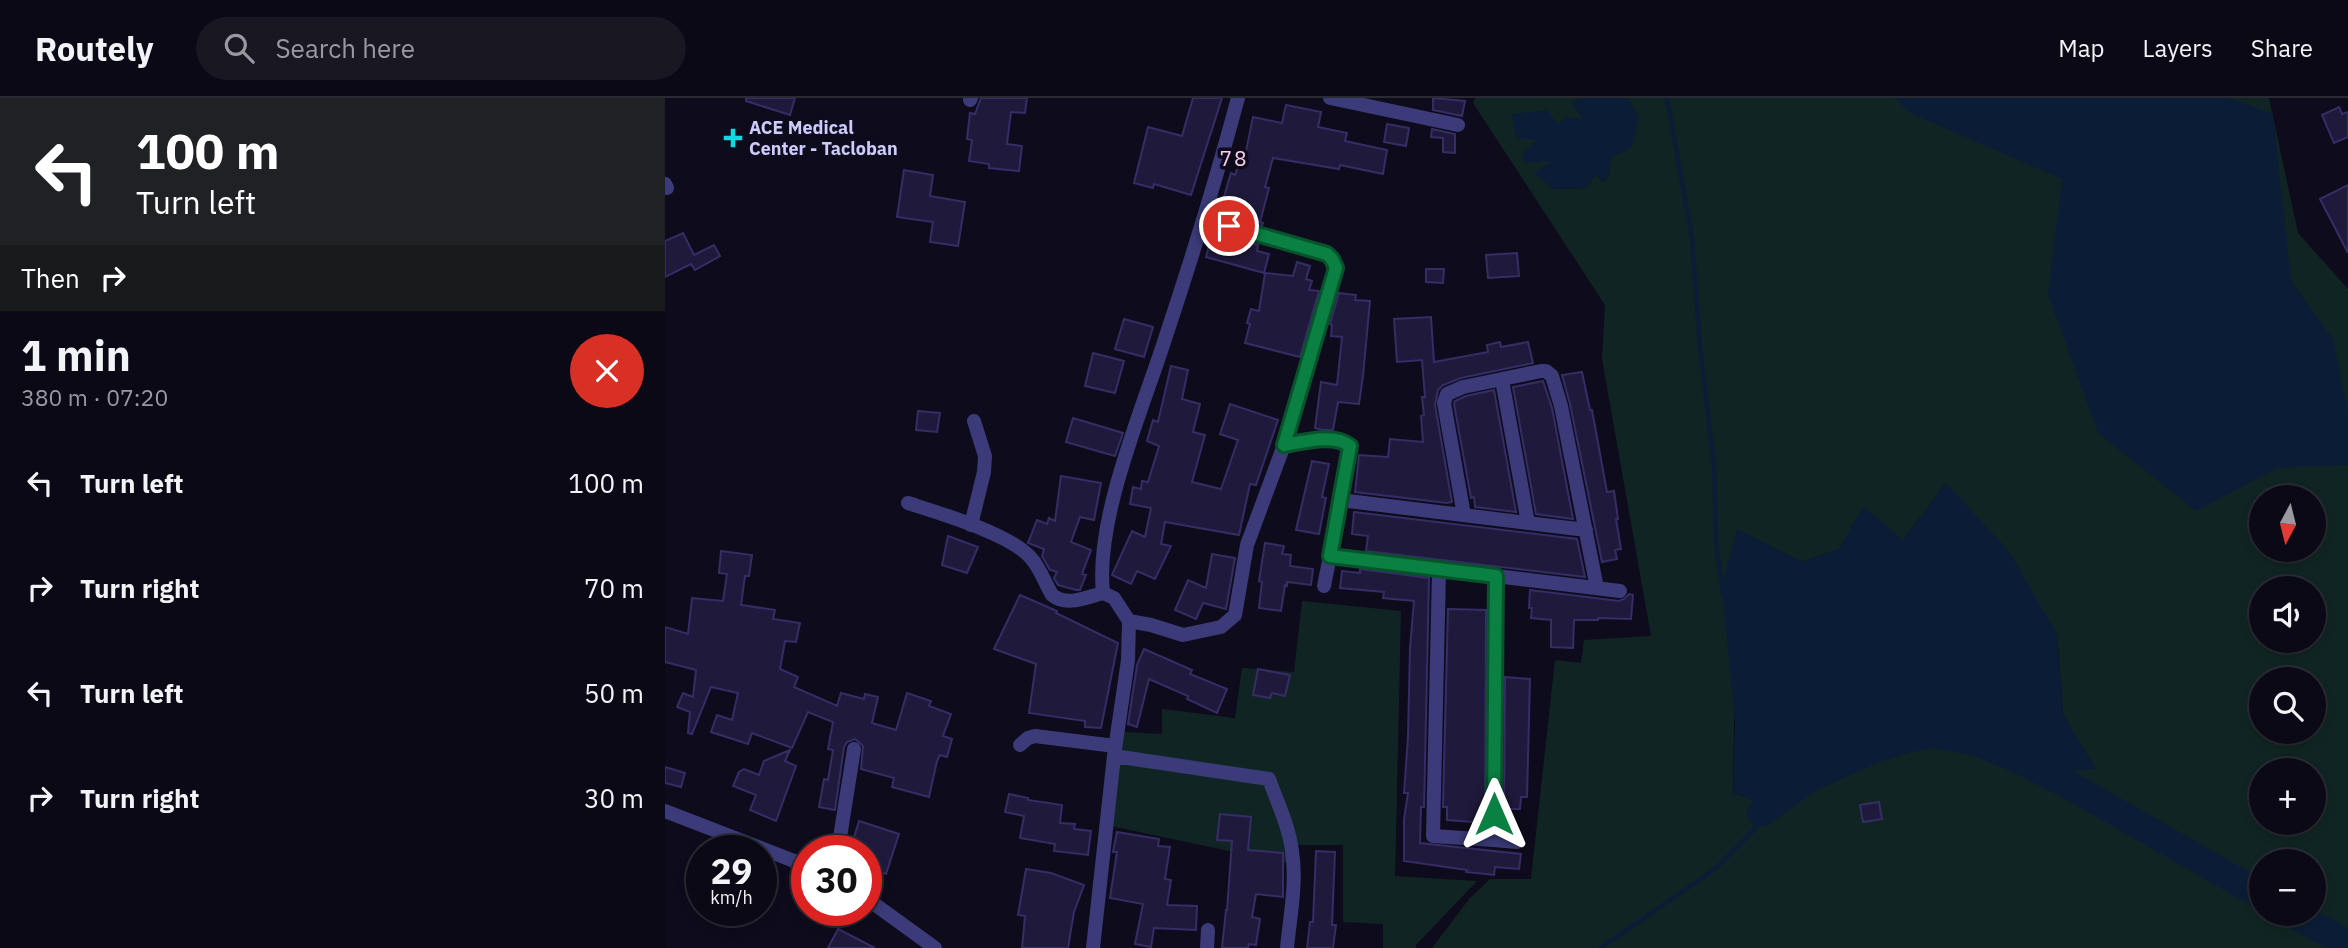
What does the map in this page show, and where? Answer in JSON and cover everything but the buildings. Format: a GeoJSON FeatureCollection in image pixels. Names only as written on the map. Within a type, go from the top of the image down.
{"type":"FeatureCollection","features":[{"type":"Feature","properties":{"kind":"street"},"geometry":{"type":"LineString","coordinates":[[1103,593],[1103,550],[1120,477],[1205,220],[1238,98]]}},
{"type":"Feature","properties":{"kind":"street"},"geometry":{"type":"LineString","coordinates":[[1331,98],[1458,125]]}},
{"type":"Feature","properties":{"kind":"street"},"geometry":{"type":"LineString","coordinates":[[1129,621],[1183,635],[1211,631],[1227,624],[1238,610],[1245,553],[1284,445],[1336,268],[1327,254],[1205,220]]}},
{"type":"Feature","properties":{"kind":"street"},"geometry":{"type":"LineString","coordinates":[[1464,515],[1445,398],[1450,391],[1463,387],[1546,371],[1552,376],[1597,588]]}},
{"type":"Feature","properties":{"kind":"street"},"geometry":{"type":"LineString","coordinates":[[1502,380],[1528,523]]}},
{"type":"Feature","properties":{"kind":"street"},"geometry":{"type":"LineString","coordinates":[[971,525],[983,478],[985,456],[974,421]]}},
{"type":"Feature","properties":{"kind":"street"},"geometry":{"type":"LineString","coordinates":[[1284,445],[1326,440],[1342,441],[1349,445],[1324,586]]}},
{"type":"Feature","properties":{"kind":"street"},"geometry":{"type":"LineString","coordinates":[[1340,500],[1586,530]]}},
{"type":"Feature","properties":{"kind":"street"},"geometry":{"type":"LineString","coordinates":[[908,503],[971,525],[1020,547],[1036,564],[1056,599],[1068,601],[1103,593],[1114,598],[1129,621],[1128,660],[1093,948]]}},
{"type":"Feature","properties":{"kind":"street"},"geometry":{"type":"LineString","coordinates":[[1330,556],[1621,591]]}},
{"type":"Feature","properties":{"kind":"street"},"geometry":{"type":"LineString","coordinates":[[1439,571],[1427,835],[1517,842]]}},
{"type":"Feature","properties":{"kind":"street"},"geometry":{"type":"LineString","coordinates":[[1494,840],[1496,576]]}},
{"type":"Feature","properties":{"kind":"street"},"geometry":{"type":"LineString","coordinates":[[1020,745],[1035,736],[1080,740],[1115,751],[1269,779],[1292,850],[1294,879],[1287,948]]}},
{"type":"Feature","properties":{"kind":"street"},"geometry":{"type":"LineString","coordinates":[[841,835],[855,749]]}},
{"type":"Feature","properties":{"kind":"street"},"geometry":{"type":"LineString","coordinates":[[665,810],[791,860]]}},
{"type":"Feature","properties":{"kind":"street"},"geometry":{"type":"LineString","coordinates":[[882,910],[935,948]]}},
{"type":"Feature","properties":{"kind":"street"},"geometry":{"type":"LineString","coordinates":[[1207,948],[1208,930]]}},
{"type":"Feature","properties":{"kind":"green space"},"geometry":{"type":"Polygon","coordinates":[[[1475,98],[1587,98],[1572,101],[1583,119],[1538,139],[1554,161],[1535,173],[1554,189],[1586,188],[1596,175],[1604,182],[1609,174],[1611,158],[1639,117],[1627,98],[2269,98],[2298,233],[2348,289],[2348,948],[1432,948],[1469,899],[1490,879],[1531,879],[1555,660],[1581,663],[1584,640],[1651,636],[1602,359],[1605,305],[1473,103],[1475,98]],[[1946,483],[1903,540],[1839,549],[1802,562],[1737,530],[1733,793],[1755,801],[1847,745],[1929,725],[2041,774],[2063,714],[2057,634],[1946,483]]]}},
{"type":"Feature","properties":{"kind":"green space"},"geometry":{"type":"Polygon","coordinates":[[[1302,601],[1401,611],[1395,876],[1477,881],[1416,948],[1383,948],[1383,924],[1343,922],[1343,845],[1296,845],[1296,865],[1111,826],[1123,732],[1162,734],[1162,709],[1235,718],[1242,668],[1294,672],[1302,601]]]}},
{"type":"Feature","properties":{"kind":"water"},"geometry":{"type":"Polygon","coordinates":[[[1587,98],[1627,98],[1639,117],[1632,147],[1611,158],[1605,182],[1596,175],[1586,188],[1554,189],[1534,173],[1552,161],[1526,163],[1521,155],[1537,140],[1516,138],[1512,114],[1547,110],[1557,124],[1567,117],[1582,119],[1572,101],[1587,98]]]}},
{"type":"Feature","properties":{"kind":"water"},"geometry":{"type":"Polygon","coordinates":[[[1894,98],[2229,98],[2273,114],[2291,281],[2333,339],[2348,412],[2348,465],[2277,468],[2196,511],[2098,433],[2048,294],[2062,179],[1910,113],[1894,98]]]}},
{"type":"Feature","properties":{"kind":"water"},"geometry":{"type":"Polygon","coordinates":[[[1946,483],[2008,550],[2057,634],[2063,714],[2096,769],[2041,774],[1929,725],[1847,745],[1755,801],[1733,793],[1735,723],[1722,586],[1737,529],[1802,562],[1839,549],[1863,506],[1903,540],[1946,483]]]}},
{"type":"Feature","properties":{"kind":"waterway"},"geometry":{"type":"LineString","coordinates":[[1667,98],[1692,238],[1700,347],[1714,465],[1716,544],[1723,594]]}},
{"type":"Feature","properties":{"kind":"waterway"},"geometry":{"type":"LineString","coordinates":[[1761,813],[1808,779],[1872,750],[1931,734],[1977,742],[2018,759],[2078,790],[2249,888]]}},
{"type":"Feature","properties":{"kind":"waterway"},"geometry":{"type":"LineString","coordinates":[[1600,948],[1714,870],[1754,830],[1761,813],[1753,796]]}},
{"type":"Feature","properties":{"kind":"waterway"},"geometry":{"type":"LineString","coordinates":[[2315,926],[2348,944]]}},
{"type":"Feature","properties":{"kind":"place","name":"ACE Medical Center - Tacloban"},"geometry":{"type":"Point","coordinates":[733,138]}},
{"type":"Feature","properties":{"kind":"district","name":"78"},"geometry":{"type":"Point","coordinates":[1234,159]}},
{"type":"Feature","properties":{"kind":"route"},"geometry":{"type":"LineString","coordinates":[[1229,226],[1327,254],[1336,268],[1284,445],[1310,441],[1339,441],[1350,446],[1330,556],[1496,576],[1494,814]]}}]}
